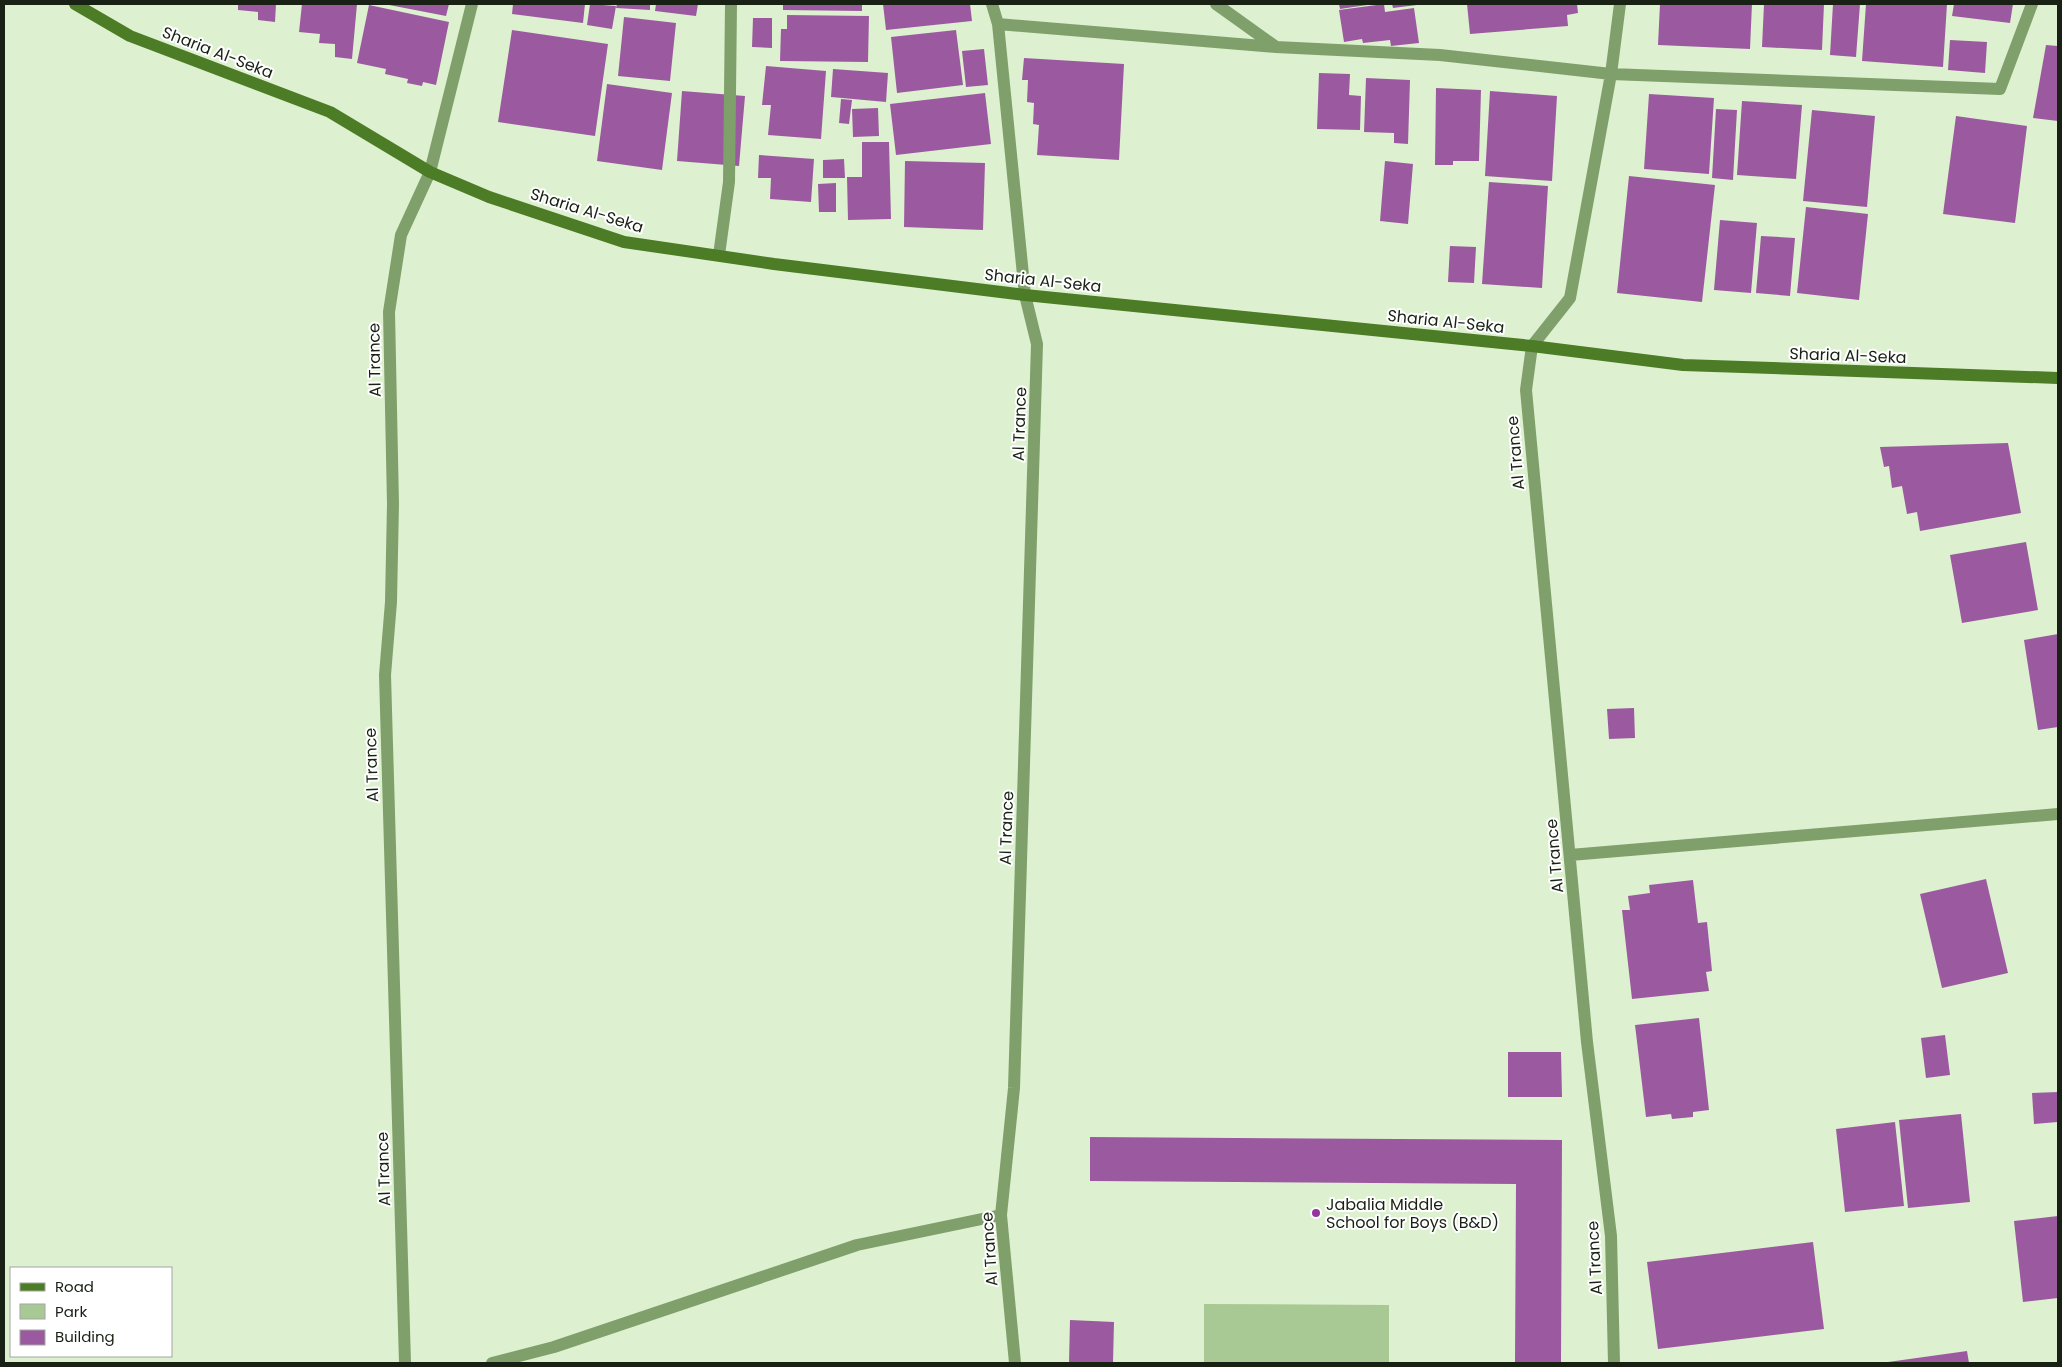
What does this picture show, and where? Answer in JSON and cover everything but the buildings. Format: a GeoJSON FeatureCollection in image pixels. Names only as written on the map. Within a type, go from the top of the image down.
{"type":"FeatureCollection","features":[{"type":"Feature","properties":{"kind":"street","name":"Sharia Al-Seka"},"geometry":{"type":"LineString","coordinates":[[75,4],[130,36],[330,112],[430,172],[489,197],[624,242],[774,264],[1025,295],[1532,346],[1684,365],[2058,378]]}},
{"type":"Feature","properties":{"kind":"street","name":"Al Trance"},"geometry":{"type":"LineString","coordinates":[[405,1363],[385,675],[391,602],[393,504],[389,312],[402,235],[430,172],[472,4]]}},
{"type":"Feature","properties":{"kind":"street"},"geometry":{"type":"LineString","coordinates":[[719,255],[729,182],[731,4]]}},
{"type":"Feature","properties":{"kind":"street","name":"Al Trance"},"geometry":{"type":"LineString","coordinates":[[992,4],[998,24],[1025,295],[1038,344],[1014,1088],[1001,1215],[1015,1363]]}},
{"type":"Feature","properties":{"kind":"street"},"geometry":{"type":"LineString","coordinates":[[1216,4],[1276,47]]}},
{"type":"Feature","properties":{"kind":"street"},"geometry":{"type":"LineString","coordinates":[[1532,346],[1570,298],[1611,74],[1620,4]]}},
{"type":"Feature","properties":{"kind":"street"},"geometry":{"type":"LineString","coordinates":[[998,24],[1276,47],[1440,55],[1611,74],[2000,89],[2032,4]]}},
{"type":"Feature","properties":{"kind":"street","name":"Al Trance"},"geometry":{"type":"LineString","coordinates":[[1532,346],[1526,390],[1587,1042],[1612,1236],[1614,1363]]}},
{"type":"Feature","properties":{"kind":"street"},"geometry":{"type":"LineString","coordinates":[[1570,856],[2058,814]]}},
{"type":"Feature","properties":{"kind":"street"},"geometry":{"type":"LineString","coordinates":[[492,1363],[554,1346],[857,1245],[1001,1215]]}},
{"type":"Feature","properties":{"kind":"green space"},"geometry":{"type":"Polygon","coordinates":[[[1204,1304],[1389,1305],[1389,1363],[1204,1363],[1204,1304]]]}},
{"type":"Feature","properties":{"kind":"place","name":"Jabalia Middle School for Boys (B&D)"},"geometry":{"type":"Point","coordinates":[1316,1213]}}]}
